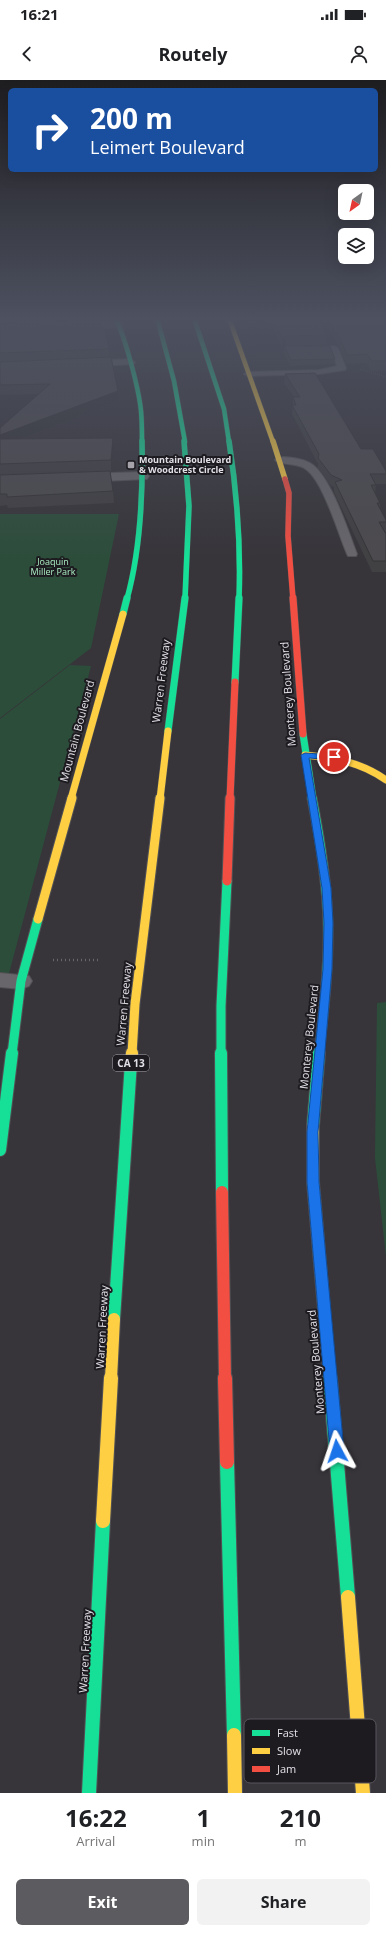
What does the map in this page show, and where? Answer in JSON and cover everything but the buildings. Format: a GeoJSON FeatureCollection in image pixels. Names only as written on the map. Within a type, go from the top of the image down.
{"type":"FeatureCollection","features":[{"type":"Feature","properties":{"kind":"main road","name":"Mountain Boulevard"},"geometry":{"type":"LineString","coordinates":[[0,1150],[16,974],[133,578],[143,476],[141,409],[138,398]]}},
{"type":"Feature","properties":{"kind":"main road","name":"Warren Freeway"},"geometry":{"type":"LineString","coordinates":[[89,1793],[119,1228],[135,1004],[187,572],[189,507],[188,454],[180,398]]}},
{"type":"Feature","properties":{"kind":"main road"},"geometry":{"type":"LineString","coordinates":[[221,398],[232,453],[237,507],[240,573],[221,1006],[222,1237],[235,1793]]}},
{"type":"Feature","properties":{"kind":"main road","name":"Monterey Boulevard"},"geometry":{"type":"LineString","coordinates":[[257,398],[280,460],[289,493],[288,536],[305,755],[326,888],[328,923],[327,969],[314,1116],[313,1182],[340,1482],[358,1719]]}},
{"type":"Feature","properties":{"kind":"main road"},"geometry":{"type":"LineString","coordinates":[[305,755],[352,760],[367,765],[386,780]]}},
{"type":"Feature","properties":{"kind":"main road"},"geometry":{"type":"LineString","coordinates":[[232,1651],[240,1793]]}},
{"type":"Feature","properties":{"kind":"main road","name":"Monterey Boulevard"},"geometry":{"type":"LineString","coordinates":[[363,1783],[364,1793]]}},
{"type":"Feature","properties":{"kind":"street"},"geometry":{"type":"LineString","coordinates":[[72,478],[143,476]]}},
{"type":"Feature","properties":{"kind":"lane"},"geometry":{"type":"LineString","coordinates":[[280,460],[298,462],[312,469],[324,487],[352,554]]}},
{"type":"Feature","properties":{"kind":"path"},"geometry":{"type":"LineString","coordinates":[[16,974],[99,960]]}},
{"type":"Feature","properties":{"kind":"green space","name":"Joaquin Miller Park"},"geometry":{"type":"Polygon","coordinates":[[[0,514],[119,514],[91,648],[0,718],[0,514]]]}},
{"type":"Feature","properties":{"kind":"green space"},"geometry":{"type":"Polygon","coordinates":[[[70,665],[91,666],[7,981],[0,980],[0,719],[70,665]]]}},
{"type":"Feature","properties":{"kind":"green space"},"geometry":{"type":"Polygon","coordinates":[[[386,1002],[386,1257],[375,1158],[377,1003],[386,1002]]]}},
{"type":"Feature","properties":{"kind":"traffic: fast"},"geometry":{"type":"LineString","coordinates":[[123,614],[133,577],[143,476],[141,409],[138,398]]}},
{"type":"Feature","properties":{"kind":"traffic: fast"},"geometry":{"type":"LineString","coordinates":[[168,731],[186,591],[189,538],[188,474],[185,443],[177,398]]}},
{"type":"Feature","properties":{"kind":"traffic: fast"},"geometry":{"type":"LineString","coordinates":[[220,398],[224,409],[231,453],[237,507],[240,573],[235,682]]}},
{"type":"Feature","properties":{"kind":"traffic: fast"},"geometry":{"type":"LineString","coordinates":[[303,734],[305,755],[323,860],[328,923],[327,974],[313,1126]]}},
{"type":"Feature","properties":{"kind":"traffic: fast"},"geometry":{"type":"LineString","coordinates":[[222,1192],[221,1006],[227,881]]}},
{"type":"Feature","properties":{"kind":"traffic: fast"},"geometry":{"type":"LineString","coordinates":[[0,1150],[21,981],[38,919]]}},
{"type":"Feature","properties":{"kind":"traffic: fast"},"geometry":{"type":"LineString","coordinates":[[114,1319],[131,1062]]}},
{"type":"Feature","properties":{"kind":"traffic: fast"},"geometry":{"type":"LineString","coordinates":[[325,1321],[348,1597]]}},
{"type":"Feature","properties":{"kind":"traffic: fast"},"geometry":{"type":"LineString","coordinates":[[227,1462],[234,1735]]}},
{"type":"Feature","properties":{"kind":"traffic: fast"},"geometry":{"type":"LineString","coordinates":[[89,1793],[103,1521]]}},
{"type":"Feature","properties":{"kind":"traffic: slow"},"geometry":{"type":"LineString","coordinates":[[258,398],[280,460],[285,479]]}},
{"type":"Feature","properties":{"kind":"traffic: slow"},"geometry":{"type":"LineString","coordinates":[[38,919],[123,614]]}},
{"type":"Feature","properties":{"kind":"traffic: slow"},"geometry":{"type":"LineString","coordinates":[[131,1062],[135,1004],[168,731]]}},
{"type":"Feature","properties":{"kind":"traffic: slow"},"geometry":{"type":"LineString","coordinates":[[305,755],[348,761],[367,768],[386,780]]}},
{"type":"Feature","properties":{"kind":"traffic: slow"},"geometry":{"type":"LineString","coordinates":[[313,1126],[313,1182],[325,1321]]}},
{"type":"Feature","properties":{"kind":"traffic: slow"},"geometry":{"type":"LineString","coordinates":[[103,1521],[114,1319]]}},
{"type":"Feature","properties":{"kind":"traffic: slow"},"geometry":{"type":"LineString","coordinates":[[348,1597],[357,1719]]}},
{"type":"Feature","properties":{"kind":"traffic: slow"},"geometry":{"type":"LineString","coordinates":[[234,1735],[235,1793]]}},
{"type":"Feature","properties":{"kind":"traffic: slow"},"geometry":{"type":"LineString","coordinates":[[362,1783],[363,1793]]}},
{"type":"Feature","properties":{"kind":"traffic: jam"},"geometry":{"type":"LineString","coordinates":[[285,479],[289,493],[288,536],[303,734]]}},
{"type":"Feature","properties":{"kind":"traffic: jam"},"geometry":{"type":"LineString","coordinates":[[227,881],[235,682]]}},
{"type":"Feature","properties":{"kind":"traffic: jam"},"geometry":{"type":"LineString","coordinates":[[222,1192],[227,1462]]}},
{"type":"Feature","properties":{"kind":"place","name":"Mountain Boulevard & Woodcrest Circle"},"geometry":{"type":"Point","coordinates":[131,465]}},
{"type":"Feature","properties":{"kind":"route"},"geometry":{"type":"LineString","coordinates":[[334,757],[305,755],[326,888],[328,923],[327,969],[315,1094],[313,1182],[316,1234],[337,1451]]}}]}
